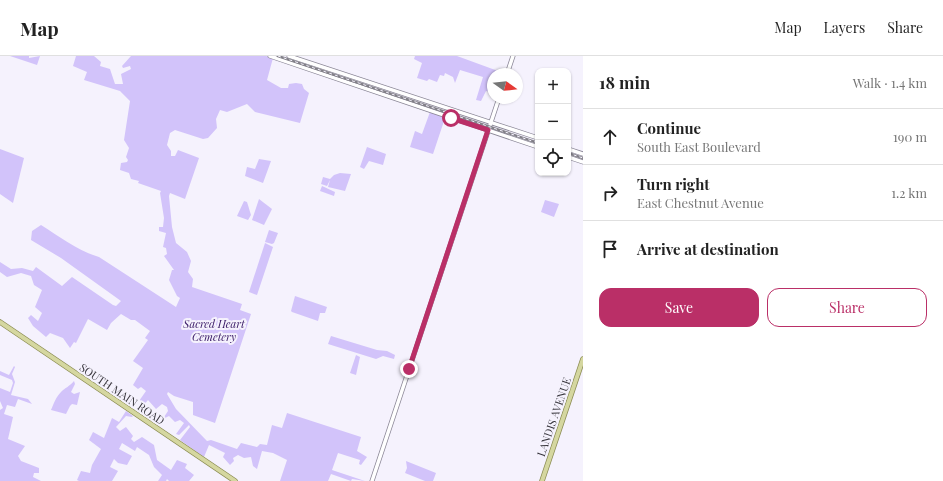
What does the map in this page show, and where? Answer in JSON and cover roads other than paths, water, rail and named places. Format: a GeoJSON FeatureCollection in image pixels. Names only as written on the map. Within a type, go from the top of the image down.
{"type":"FeatureCollection","features":[{"type":"Feature","properties":{"kind":"main road"},"geometry":{"type":"LineString","coordinates":[[270,56],[490,127],[535,137]]}},
{"type":"Feature","properties":{"kind":"main road"},"geometry":{"type":"LineString","coordinates":[[289,56],[490,127],[535,146]]}},
{"type":"Feature","properties":{"kind":"main road"},"geometry":{"type":"LineString","coordinates":[[509,68],[513,56]]}},
{"type":"Feature","properties":{"kind":"main road"},"geometry":{"type":"LineString","coordinates":[[314,71],[316,65]]}},
{"type":"Feature","properties":{"kind":"main road"},"geometry":{"type":"LineString","coordinates":[[372,481],[497,104]]}},
{"type":"Feature","properties":{"kind":"main road"},"geometry":{"type":"LineString","coordinates":[[571,150],[583,154]]}},
{"type":"Feature","properties":{"kind":"main road"},"geometry":{"type":"LineString","coordinates":[[571,158],[583,162]]}},
{"type":"Feature","properties":{"kind":"main road","name":"SOUTH MAIN ROAD"},"geometry":{"type":"LineString","coordinates":[[0,322],[235,481]]}},
{"type":"Feature","properties":{"kind":"main road","name":"LANDIS AVENUE"},"geometry":{"type":"LineString","coordinates":[[542,481],[583,358]]}},
{"type":"Feature","properties":{"kind":"railway"},"geometry":{"type":"LineString","coordinates":[[278,56],[535,142]]}},
{"type":"Feature","properties":{"kind":"railway"},"geometry":{"type":"LineString","coordinates":[[571,154],[583,158]]}},
{"type":"Feature","properties":{"kind":"park label","name":"Sacred Heart Cemetery"},"geometry":{"type":"Point","coordinates":[214,330]}}]}
